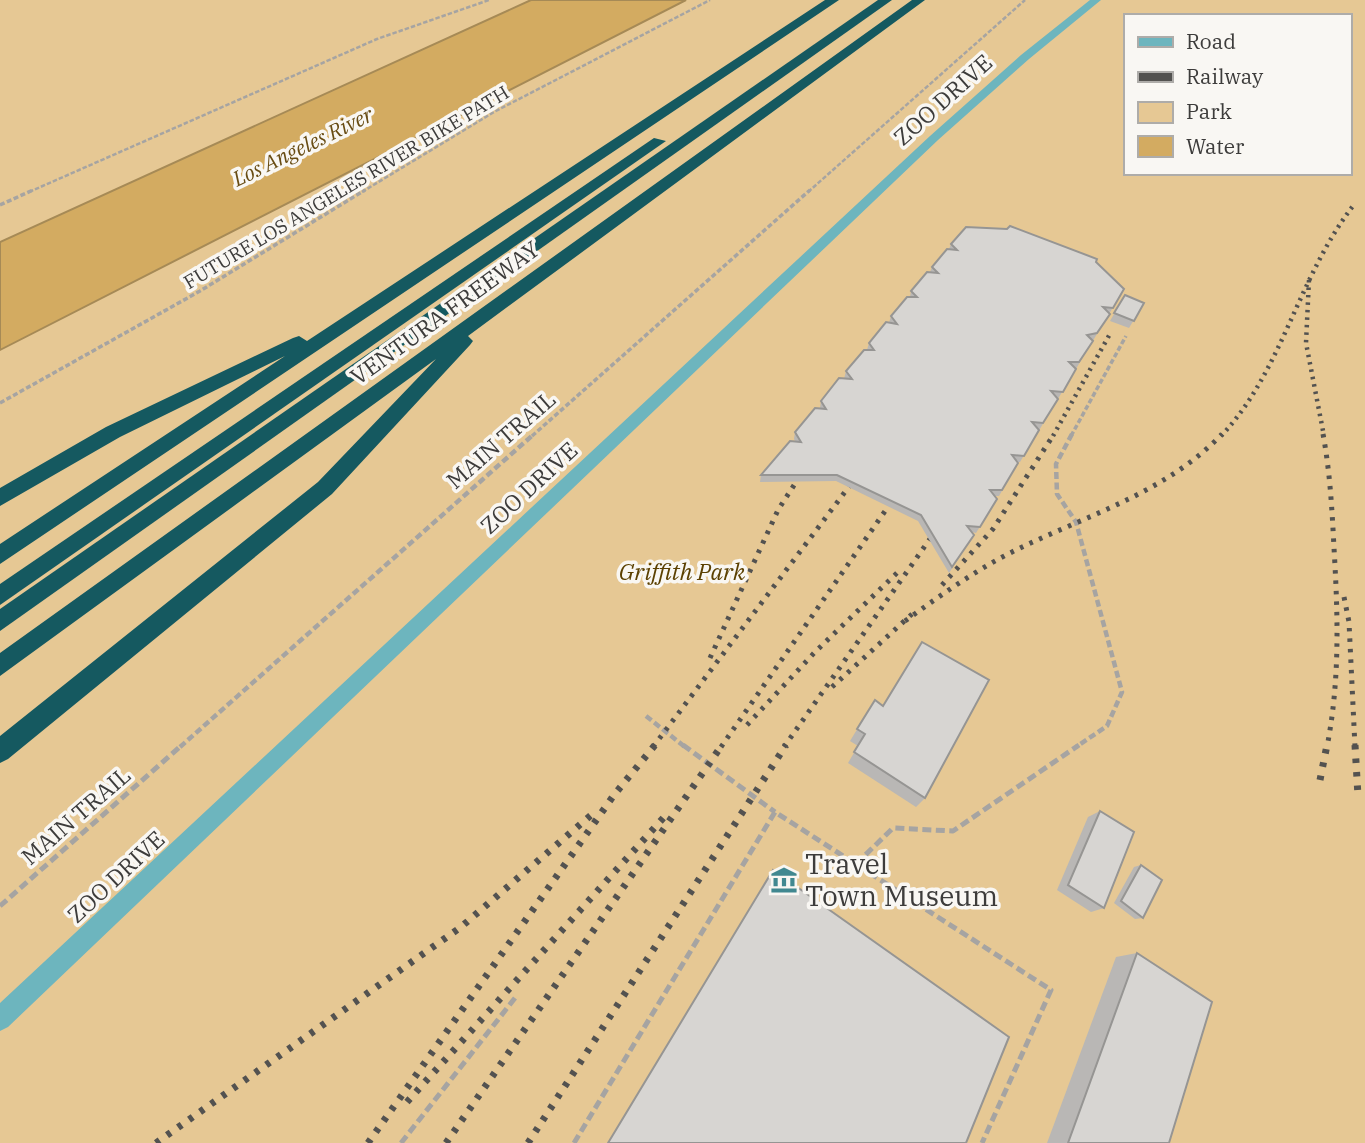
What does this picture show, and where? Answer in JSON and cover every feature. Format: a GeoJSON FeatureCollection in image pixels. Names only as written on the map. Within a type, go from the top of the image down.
{"type":"FeatureCollection","features":[{"type":"Feature","properties":{"kind":"highway","name":"VENTURA FREEWAY"},"geometry":{"type":"LineString","coordinates":[[0,555],[833,0]]}},
{"type":"Feature","properties":{"kind":"highway"},"geometry":{"type":"LineString","coordinates":[[0,596],[862,0]]}},
{"type":"Feature","properties":{"kind":"highway"},"geometry":{"type":"LineString","coordinates":[[0,621],[886,0]]}},
{"type":"Feature","properties":{"kind":"highway","name":"VENTURA FREEWAY"},"geometry":{"type":"LineString","coordinates":[[0,666],[919,0]]}},
{"type":"Feature","properties":{"kind":"highway"},"geometry":{"type":"LineString","coordinates":[[0,751],[325,488],[501,302]]}},
{"type":"Feature","properties":{"kind":"highway"},"geometry":{"type":"LineString","coordinates":[[0,498],[113,432],[371,308]]}},
{"type":"Feature","properties":{"kind":"street","name":"ZOO DRIVE"},"geometry":{"type":"LineString","coordinates":[[0,1019],[934,138],[1035,48],[1096,0]]}},
{"type":"Feature","properties":{"kind":"path"},"geometry":{"type":"LineString","coordinates":[[0,205],[377,39],[489,0]]}},
{"type":"Feature","properties":{"kind":"path","name":"FUTURE LOS ANGELES RIVER BIKE PATH"},"geometry":{"type":"LineString","coordinates":[[0,403],[201,291],[494,112],[710,0]]}},
{"type":"Feature","properties":{"kind":"path","name":"MAIN TRAIL"},"geometry":{"type":"LineString","coordinates":[[0,906],[1025,0]]}},
{"type":"Feature","properties":{"kind":"path"},"geometry":{"type":"LineString","coordinates":[[856,864],[893,828],[953,831],[1107,726],[1122,692],[1076,522],[1057,494],[1056,464],[1126,336]]}},
{"type":"Feature","properties":{"kind":"path"},"geometry":{"type":"LineString","coordinates":[[646,716],[664,733],[712,763],[775,812],[1051,990],[982,1143]]}},
{"type":"Feature","properties":{"kind":"path"},"geometry":{"type":"LineString","coordinates":[[574,1143],[775,812]]}},
{"type":"Feature","properties":{"kind":"path"},"geometry":{"type":"LineString","coordinates":[[401,1143],[515,998]]}},
{"type":"Feature","properties":{"kind":"green space","name":"Griffith Park"},"geometry":{"type":"Polygon","coordinates":[[[0,0],[1365,0],[1365,1143],[0,1143],[0,0]]]}},
{"type":"Feature","properties":{"kind":"water","name":"Los Angeles River"},"geometry":{"type":"Polygon","coordinates":[[[531,0],[686,0],[0,350],[0,242],[531,0]]]}},
{"type":"Feature","properties":{"kind":"building"},"geometry":{"type":"Polygon","coordinates":[[[1010,226],[1097,259],[1096,262],[1124,289],[1113,308],[1103,307],[1110,314],[1097,333],[1087,335],[1093,341],[1079,362],[1069,362],[1076,369],[1063,392],[1051,391],[1058,399],[1043,423],[1032,422],[1039,430],[1024,456],[1012,455],[1018,463],[1002,490],[990,490],[997,499],[980,527],[967,526],[974,535],[952,567],[921,515],[837,475],[761,475],[790,441],[801,442],[795,432],[815,408],[826,409],[821,401],[839,378],[852,379],[846,371],[864,350],[874,350],[869,343],[886,322],[897,324],[891,316],[907,297],[917,297],[911,291],[927,272],[938,273],[932,267],[947,249],[957,250],[951,244],[966,227],[1007,229],[1010,226]]]}},
{"type":"Feature","properties":{"kind":"building"},"geometry":{"type":"Polygon","coordinates":[[[1125,295],[1144,303],[1134,321],[1114,313],[1125,295]]]}},
{"type":"Feature","properties":{"kind":"building"},"geometry":{"type":"Polygon","coordinates":[[[922,642],[989,680],[925,798],[854,752],[865,734],[857,729],[875,700],[883,706],[922,642]]]}},
{"type":"Feature","properties":{"kind":"building"},"geometry":{"type":"Polygon","coordinates":[[[1100,811],[1134,832],[1104,908],[1068,885],[1100,811]]]}},
{"type":"Feature","properties":{"kind":"building"},"geometry":{"type":"Polygon","coordinates":[[[1141,865],[1162,880],[1143,918],[1121,901],[1141,865]]]}},
{"type":"Feature","properties":{"kind":"building","name":"Travel Town Museum"},"geometry":{"type":"Polygon","coordinates":[[[773,870],[1009,1037],[966,1143],[608,1143],[773,870]]]}},
{"type":"Feature","properties":{"kind":"building"},"geometry":{"type":"Polygon","coordinates":[[[1137,953],[1212,1002],[1169,1143],[1068,1143],[1137,953]]]}},
{"type":"Feature","properties":{"kind":"railway"},"geometry":{"type":"LineString","coordinates":[[1309,282],[1334,234],[1353,206]]}},
{"type":"Feature","properties":{"kind":"railway"},"geometry":{"type":"LineString","coordinates":[[1221,436],[1260,383],[1309,282]]}},
{"type":"Feature","properties":{"kind":"railway"},"geometry":{"type":"LineString","coordinates":[[1309,282],[1306,343],[1324,436]]}},
{"type":"Feature","properties":{"kind":"railway"},"geometry":{"type":"LineString","coordinates":[[1053,436],[1111,332]]}},
{"type":"Feature","properties":{"kind":"railway"},"geometry":{"type":"LineString","coordinates":[[942,585],[993,529],[1054,434]]}},
{"type":"Feature","properties":{"kind":"railway"},"geometry":{"type":"LineString","coordinates":[[905,621],[1003,557],[1152,487],[1177,472],[1222,434]]}},
{"type":"Feature","properties":{"kind":"railway"},"geometry":{"type":"LineString","coordinates":[[1323,434],[1331,505],[1337,623],[1336,673],[1327,747]]}},
{"type":"Feature","properties":{"kind":"railway"},"geometry":{"type":"LineString","coordinates":[[710,658],[778,510],[807,465]]}},
{"type":"Feature","properties":{"kind":"railway"},"geometry":{"type":"LineString","coordinates":[[653,747],[860,472]]}},
{"type":"Feature","properties":{"kind":"railway"},"geometry":{"type":"LineString","coordinates":[[721,747],[899,491]]}},
{"type":"Feature","properties":{"kind":"railway"},"geometry":{"type":"LineString","coordinates":[[784,747],[939,526]]}},
{"type":"Feature","properties":{"kind":"railway"},"geometry":{"type":"LineString","coordinates":[[747,725],[815,652],[899,571]]}},
{"type":"Feature","properties":{"kind":"railway"},"geometry":{"type":"LineString","coordinates":[[1344,597],[1349,622],[1355,747]]}},
{"type":"Feature","properties":{"kind":"railway"},"geometry":{"type":"LineString","coordinates":[[832,687],[912,614]]}},
{"type":"Feature","properties":{"kind":"railway"},"geometry":{"type":"LineString","coordinates":[[368,1143],[614,795],[655,745]]}},
{"type":"Feature","properties":{"kind":"railway"},"geometry":{"type":"LineString","coordinates":[[446,1143],[722,745]]}},
{"type":"Feature","properties":{"kind":"railway"},"geometry":{"type":"LineString","coordinates":[[528,1143],[786,745]]}},
{"type":"Feature","properties":{"kind":"railway"},"geometry":{"type":"LineString","coordinates":[[1320,780],[1327,745]]}},
{"type":"Feature","properties":{"kind":"railway"},"geometry":{"type":"LineString","coordinates":[[1355,745],[1358,796]]}},
{"type":"Feature","properties":{"kind":"railway"},"geometry":{"type":"LineString","coordinates":[[156,1143],[461,927],[597,810]]}},
{"type":"Feature","properties":{"kind":"railway"},"geometry":{"type":"LineString","coordinates":[[407,1102],[665,816]]}},
{"type":"Feature","properties":{"kind":"place","name":"Travel Town Museum"},"geometry":{"type":"Point","coordinates":[784,880]}}]}
